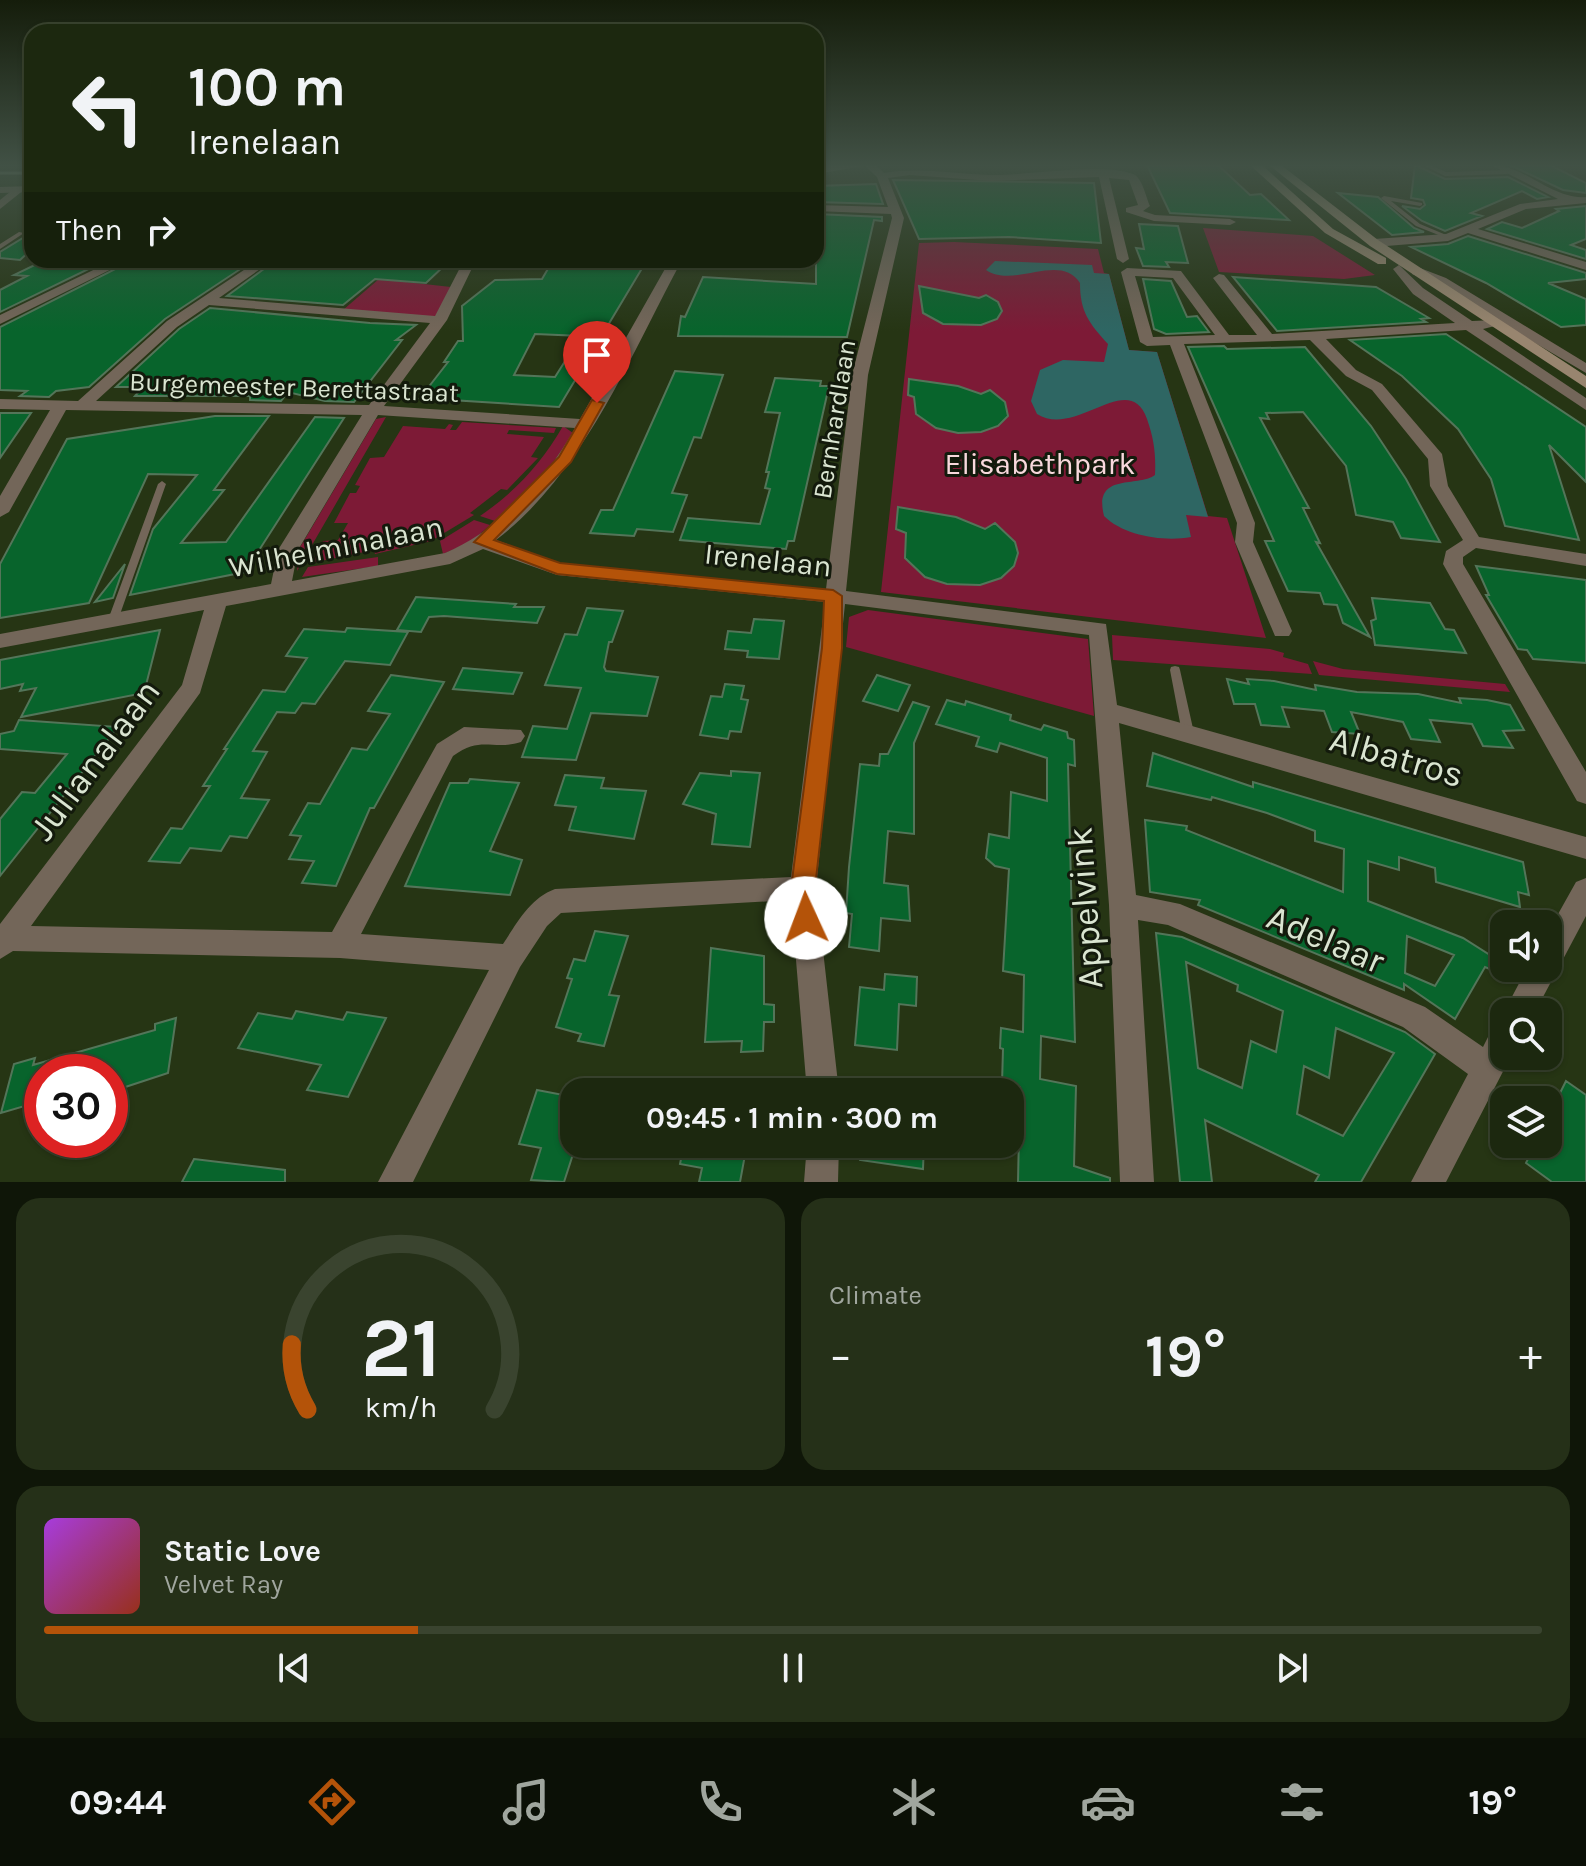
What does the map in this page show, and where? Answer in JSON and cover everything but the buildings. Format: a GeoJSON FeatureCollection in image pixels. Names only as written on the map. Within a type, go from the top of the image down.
{"type":"FeatureCollection","features":[{"type":"Feature","properties":{"kind":"main road"},"geometry":{"type":"LineString","coordinates":[[1321,220],[1349,244],[1450,295]]}},
{"type":"Feature","properties":{"kind":"main road"},"geometry":{"type":"LineString","coordinates":[[1345,220],[1450,295],[1586,383]]}},
{"type":"Feature","properties":{"kind":"main road"},"geometry":{"type":"LineString","coordinates":[[1349,244],[1374,243]]}},
{"type":"Feature","properties":{"kind":"street","name":"Bernhardlaan"},"geometry":{"type":"LineString","coordinates":[[822,1078],[803,888],[832,648],[833,596],[860,375],[891,261],[898,220]]}},
{"type":"Feature","properties":{"kind":"street"},"geometry":{"type":"LineString","coordinates":[[1116,220],[1123,259]]}},
{"type":"Feature","properties":{"kind":"street"},"geometry":{"type":"LineString","coordinates":[[1195,220],[1230,222]]}},
{"type":"Feature","properties":{"kind":"street"},"geometry":{"type":"LineString","coordinates":[[1374,243],[1448,237],[1492,220]]}},
{"type":"Feature","properties":{"kind":"street"},"geometry":{"type":"LineString","coordinates":[[1470,230],[1586,266]]}},
{"type":"Feature","properties":{"kind":"street"},"geometry":{"type":"LineString","coordinates":[[0,320],[107,268]]}},
{"type":"Feature","properties":{"kind":"street"},"geometry":{"type":"LineString","coordinates":[[81,406],[172,324],[255,268]]}},
{"type":"Feature","properties":{"kind":"street"},"geometry":{"type":"LineString","coordinates":[[280,589],[288,550],[373,410],[440,320],[466,268]]}},
{"type":"Feature","properties":{"kind":"street","name":"Wilhelminalaan"},"geometry":{"type":"LineString","coordinates":[[0,641],[450,558],[482,542],[566,459],[672,268]]}},
{"type":"Feature","properties":{"kind":"street"},"geometry":{"type":"LineString","coordinates":[[1399,269],[1418,291],[1586,405]]}},
{"type":"Feature","properties":{"kind":"street"},"geometry":{"type":"LineString","coordinates":[[1415,270],[1441,281],[1586,369]]}},
{"type":"Feature","properties":{"kind":"street"},"geometry":{"type":"LineString","coordinates":[[1224,338],[1177,274],[1127,272],[1147,342],[1315,337],[1496,324]]}},
{"type":"Feature","properties":{"kind":"street"},"geometry":{"type":"LineString","coordinates":[[1219,278],[1268,339]]}},
{"type":"Feature","properties":{"kind":"street"},"geometry":{"type":"LineString","coordinates":[[205,301],[440,320]]}},
{"type":"Feature","properties":{"kind":"street"},"geometry":{"type":"LineString","coordinates":[[1315,337],[1351,373],[1377,387],[1436,458],[1439,486],[1473,542]]}},
{"type":"Feature","properties":{"kind":"street"},"geometry":{"type":"LineString","coordinates":[[1175,340],[1246,523],[1244,542],[1282,631]]}},
{"type":"Feature","properties":{"kind":"street","name":"Burgemeester Berettastraat"},"geometry":{"type":"LineString","coordinates":[[0,404],[373,410],[585,424]]}},
{"type":"Feature","properties":{"kind":"street"},"geometry":{"type":"LineString","coordinates":[[0,512],[60,406]]}},
{"type":"Feature","properties":{"kind":"street","name":"Irenelaan"},"geometry":{"type":"LineString","coordinates":[[482,542],[557,569],[833,596],[1099,629]]}},
{"type":"Feature","properties":{"kind":"street"},"geometry":{"type":"LineString","coordinates":[[1586,560],[1473,542],[1453,555],[1453,564],[1586,794]]}},
{"type":"Feature","properties":{"kind":"street","name":"Julianalaan"},"geometry":{"type":"LineString","coordinates":[[3,942],[192,687],[217,601]]}},
{"type":"Feature","properties":{"kind":"street","name":"Appelvink"},"geometry":{"type":"LineString","coordinates":[[1099,629],[1123,905],[1137,1182]]}},
{"type":"Feature","properties":{"kind":"street","name":"Albatros"},"geometry":{"type":"LineString","coordinates":[[1107,711],[1586,848]]}},
{"type":"Feature","properties":{"kind":"street"},"geometry":{"type":"LineString","coordinates":[[340,945],[445,750],[464,736],[513,736]]}},
{"type":"Feature","properties":{"kind":"street"},"geometry":{"type":"LineString","coordinates":[[395,1182],[510,958],[537,917],[555,901],[803,888]]}},
{"type":"Feature","properties":{"kind":"street"},"geometry":{"type":"LineString","coordinates":[[1562,934],[1586,890]]}},
{"type":"Feature","properties":{"kind":"street","name":"Adelaar"},"geometry":{"type":"LineString","coordinates":[[1123,905],[1170,913],[1414,1017],[1487,1069]]}},
{"type":"Feature","properties":{"kind":"street"},"geometry":{"type":"LineString","coordinates":[[3,942],[340,945],[510,958]]}},
{"type":"Feature","properties":{"kind":"street"},"geometry":{"type":"LineString","coordinates":[[1428,1182],[1490,1064]]}},
{"type":"Feature","properties":{"kind":"street"},"geometry":{"type":"LineString","coordinates":[[821,1182],[822,1158]]}},
{"type":"Feature","properties":{"kind":"lane"},"geometry":{"type":"LineString","coordinates":[[1412,220],[1448,237]]}},
{"type":"Feature","properties":{"kind":"lane"},"geometry":{"type":"LineString","coordinates":[[0,247],[21,233]]}},
{"type":"Feature","properties":{"kind":"lane"},"geometry":{"type":"LineString","coordinates":[[113,620],[162,484]]}},
{"type":"Feature","properties":{"kind":"lane"},"geometry":{"type":"LineString","coordinates":[[1175,670],[1188,733]]}},
{"type":"Feature","properties":{"kind":"green space"},"geometry":{"type":"Polygon","coordinates":[[[1203,228],[1313,236],[1375,275],[1344,279],[1219,272],[1203,228]]]}},
{"type":"Feature","properties":{"kind":"green space","name":"Elisabethpark"},"geometry":{"type":"Polygon","coordinates":[[[919,243],[1098,249],[1104,273],[1109,274],[1129,350],[1157,352],[1208,516],[1227,518],[1266,638],[881,592],[919,243]]]}},
{"type":"Feature","properties":{"kind":"green space"},"geometry":{"type":"Polygon","coordinates":[[[379,279],[451,287],[435,317],[343,310],[379,279]]]}},
{"type":"Feature","properties":{"kind":"green space"},"geometry":{"type":"Polygon","coordinates":[[[386,417],[297,571],[299,549],[376,419],[386,417]]]}},
{"type":"Feature","properties":{"kind":"green space"},"geometry":{"type":"Polygon","coordinates":[[[462,422],[556,428],[554,433],[509,430],[507,434],[544,437],[531,457],[538,458],[507,490],[501,489],[470,513],[474,515],[431,541],[375,554],[374,550],[311,563],[323,541],[338,540],[348,523],[334,523],[350,493],[356,493],[360,486],[355,485],[370,458],[384,457],[403,426],[445,429],[449,424],[453,425],[450,430],[456,430],[462,422]]]}},
{"type":"Feature","properties":{"kind":"green space"},"geometry":{"type":"Polygon","coordinates":[[[563,426],[573,433],[537,480],[495,521],[480,516],[527,476],[563,426]]]}},
{"type":"Feature","properties":{"kind":"green space"},"geometry":{"type":"Polygon","coordinates":[[[474,520],[490,525],[471,542],[443,554],[440,541],[474,520]]]}},
{"type":"Feature","properties":{"kind":"green space"},"geometry":{"type":"Polygon","coordinates":[[[378,557],[378,566],[302,577],[308,567],[378,557]]]}},
{"type":"Feature","properties":{"kind":"green space"},"geometry":{"type":"Polygon","coordinates":[[[868,610],[1088,639],[1094,716],[846,647],[849,617],[868,610]]]}},
{"type":"Feature","properties":{"kind":"green space"},"geometry":{"type":"Polygon","coordinates":[[[1112,635],[1270,649],[1284,653],[1283,657],[1308,664],[1312,674],[1113,660],[1112,635]]]}},
{"type":"Feature","properties":{"kind":"green space"},"geometry":{"type":"Polygon","coordinates":[[[1313,661],[1343,669],[1505,684],[1510,692],[1319,675],[1313,661]]]}},
{"type":"Feature","properties":{"kind":"water"},"geometry":{"type":"Polygon","coordinates":[[[995,261],[1092,265],[1094,273],[1109,274],[1129,350],[1157,352],[1208,517],[1186,515],[1191,537],[1169,539],[1145,536],[1122,528],[1104,516],[1102,502],[1111,487],[1155,475],[1154,447],[1147,419],[1139,405],[1128,400],[1068,418],[1052,419],[1037,414],[1031,401],[1040,370],[1063,360],[1104,362],[1108,344],[1087,316],[1080,283],[1071,274],[1049,270],[997,275],[986,270],[995,261]]]}},
{"type":"Feature","properties":{"kind":"route"},"geometry":{"type":"LineString","coordinates":[[597,403],[566,459],[482,542],[557,569],[833,596],[832,648],[803,888],[806,918]]}}]}
